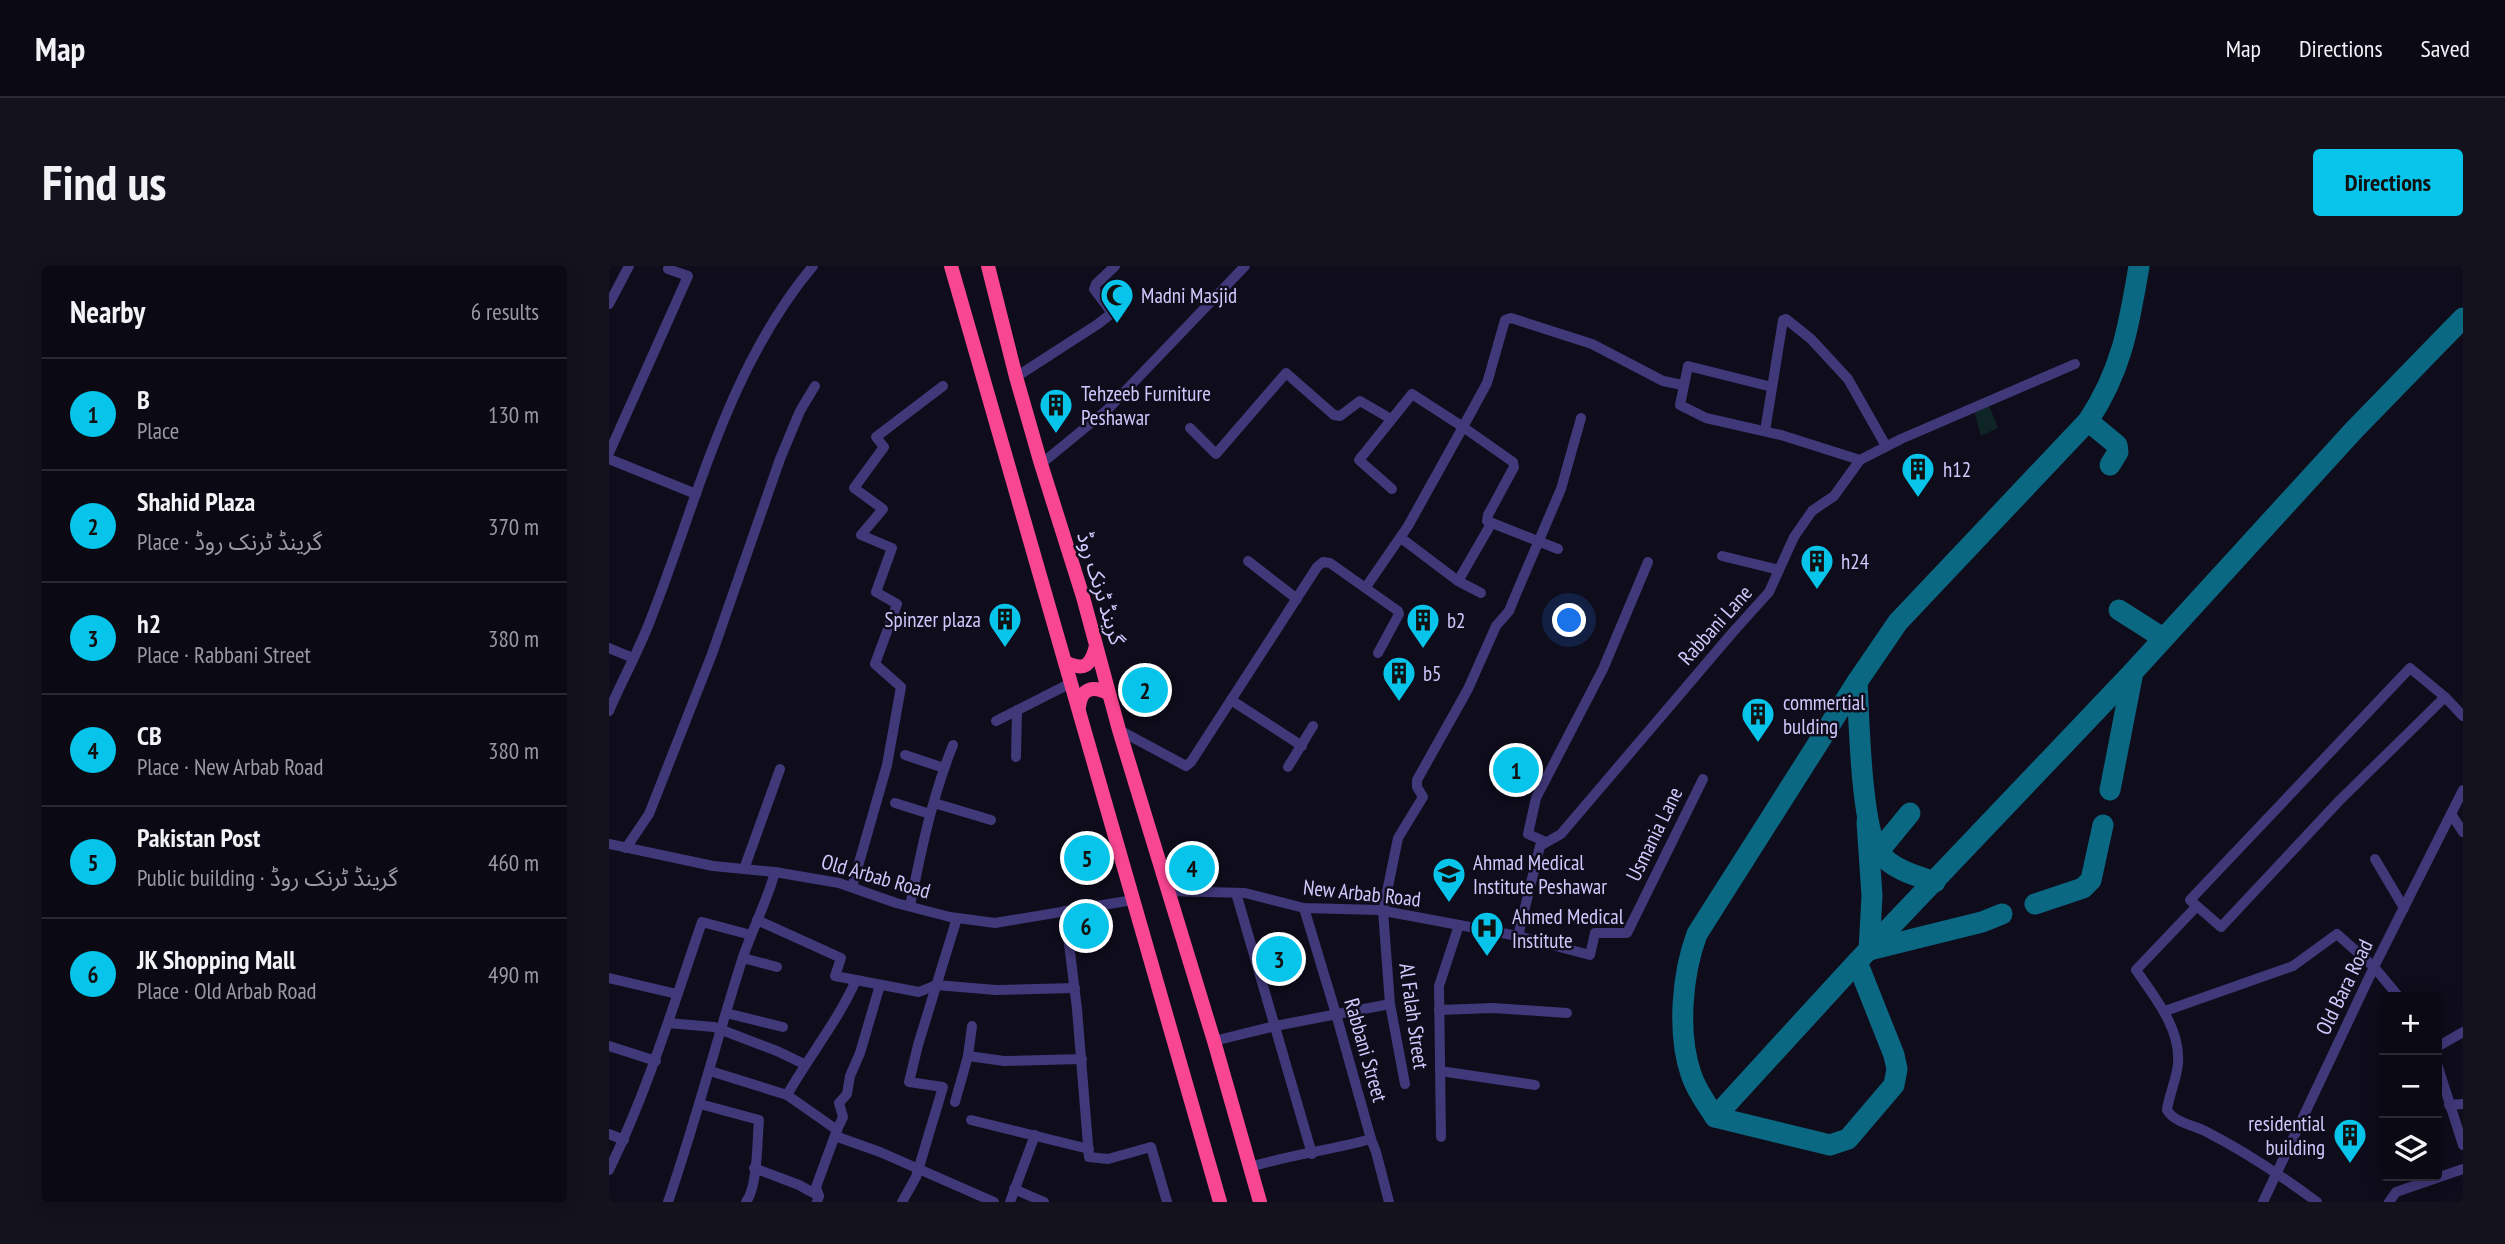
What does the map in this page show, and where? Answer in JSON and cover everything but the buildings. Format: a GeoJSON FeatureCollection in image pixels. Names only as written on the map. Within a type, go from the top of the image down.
{"type":"FeatureCollection","features":[{"type":"Feature","properties":{"kind":"highway"},"geometry":{"type":"LineString","coordinates":[[951,266],[1220,1202]]}},
{"type":"Feature","properties":{"kind":"highway","name":"گرینڈ ٹرنک روڈ"},"geometry":{"type":"LineString","coordinates":[[988,266],[1041,464],[1260,1202]]}},
{"type":"Feature","properties":{"kind":"highway"},"geometry":{"type":"LineString","coordinates":[[1065,662],[1077,667],[1088,664],[1093,659],[1096,646]]}},
{"type":"Feature","properties":{"kind":"highway"},"geometry":{"type":"LineString","coordinates":[[1079,709],[1080,698],[1087,689],[1093,688],[1109,694]]}},
{"type":"Feature","properties":{"kind":"street"},"geometry":{"type":"LineString","coordinates":[[609,304],[629,266]]}},
{"type":"Feature","properties":{"kind":"street"},"geometry":{"type":"LineString","coordinates":[[609,453],[688,276],[668,269],[670,266]]}},
{"type":"Feature","properties":{"kind":"street"},"geometry":{"type":"LineString","coordinates":[[609,711],[653,615],[720,426],[754,356],[792,292],[813,266]]}},
{"type":"Feature","properties":{"kind":"street"},"geometry":{"type":"LineString","coordinates":[[1016,377],[1112,313],[1094,289],[1115,266]]}},
{"type":"Feature","properties":{"kind":"street"},"geometry":{"type":"LineString","coordinates":[[1041,464],[1108,409],[1245,266]]}},
{"type":"Feature","properties":{"kind":"street"},"geometry":{"type":"LineString","coordinates":[[1366,587],[1401,538],[1487,383],[1504,322],[1509,318],[1592,344],[1663,381],[1683,385]]}},
{"type":"Feature","properties":{"kind":"street"},"geometry":{"type":"LineString","coordinates":[[1765,431],[1783,320],[1786,319],[1811,339],[1848,379],[1886,446]]}},
{"type":"Feature","properties":{"kind":"street","name":"Rabbani Lane"},"geometry":{"type":"LineString","coordinates":[[1518,936],[1540,846],[1561,834],[1706,663],[1758,607],[1769,592],[1794,537],[1812,511],[1834,496],[1860,460],[1886,446],[2075,364]]}},
{"type":"Feature","properties":{"kind":"street"},"geometry":{"type":"LineString","coordinates":[[1772,387],[1688,366],[1681,407],[1706,418],[1765,431],[1860,460]]}},
{"type":"Feature","properties":{"kind":"street"},"geometry":{"type":"LineString","coordinates":[[1190,428],[1216,454],[1286,373],[1334,415],[1340,416],[1360,401],[1391,419]]}},
{"type":"Feature","properties":{"kind":"street"},"geometry":{"type":"LineString","coordinates":[[626,848],[649,814],[712,654],[780,458],[800,411],[815,386]]}},
{"type":"Feature","properties":{"kind":"street"},"geometry":{"type":"LineString","coordinates":[[852,887],[887,765],[901,687],[875,664],[897,604],[876,592],[892,548],[861,536],[883,509],[854,488],[884,447],[876,437],[943,386]]}},
{"type":"Feature","properties":{"kind":"street"},"geometry":{"type":"LineString","coordinates":[[1392,489],[1359,460],[1412,394],[1513,462],[1514,467],[1487,521],[1559,549]]}},
{"type":"Feature","properties":{"kind":"street"},"geometry":{"type":"LineString","coordinates":[[1538,542],[1561,489],[1581,418]]}},
{"type":"Feature","properties":{"kind":"street"},"geometry":{"type":"LineString","coordinates":[[609,459],[696,494]]}},
{"type":"Feature","properties":{"kind":"street"},"geometry":{"type":"LineString","coordinates":[[1458,581],[1491,524]]}},
{"type":"Feature","properties":{"kind":"street"},"geometry":{"type":"LineString","coordinates":[[1401,538],[1458,581],[1481,593]]}},
{"type":"Feature","properties":{"kind":"street","name":"Al Falah Street"},"geometry":{"type":"LineString","coordinates":[[1405,1084],[1390,1004],[1383,911],[1398,838],[1423,797],[1417,787],[1417,780],[1468,689],[1496,626],[1509,611],[1538,542]]}},
{"type":"Feature","properties":{"kind":"street"},"geometry":{"type":"LineString","coordinates":[[1721,555],[1779,570]]}},
{"type":"Feature","properties":{"kind":"street"},"geometry":{"type":"LineString","coordinates":[[1248,561],[1297,599]]}},
{"type":"Feature","properties":{"kind":"street"},"geometry":{"type":"LineString","coordinates":[[1119,730],[1186,766],[1191,762],[1322,562],[1330,563],[1399,612],[1378,653]]}},
{"type":"Feature","properties":{"kind":"street"},"geometry":{"type":"LineString","coordinates":[[1546,842],[1528,834],[1536,798],[1603,669],[1648,562]]}},
{"type":"Feature","properties":{"kind":"street"},"geometry":{"type":"LineString","coordinates":[[609,648],[633,657]]}},
{"type":"Feature","properties":{"kind":"street"},"geometry":{"type":"LineString","coordinates":[[2445,697],[2339,801],[2221,927],[2190,900],[2410,668],[2445,697],[2463,716]]}},
{"type":"Feature","properties":{"kind":"street"},"geometry":{"type":"LineString","coordinates":[[996,721],[1071,683]]}},
{"type":"Feature","properties":{"kind":"street"},"geometry":{"type":"LineString","coordinates":[[1231,701],[1302,746]]}},
{"type":"Feature","properties":{"kind":"street"},"geometry":{"type":"LineString","coordinates":[[1016,757],[1017,710]]}},
{"type":"Feature","properties":{"kind":"street"},"geometry":{"type":"LineString","coordinates":[[1288,767],[1313,726]]}},
{"type":"Feature","properties":{"kind":"street"},"geometry":{"type":"LineString","coordinates":[[910,906],[930,814],[953,745]]}},
{"type":"Feature","properties":{"kind":"street"},"geometry":{"type":"LineString","coordinates":[[905,755],[944,768]]}},
{"type":"Feature","properties":{"kind":"street"},"geometry":{"type":"LineString","coordinates":[[744,869],[780,769]]}},
{"type":"Feature","properties":{"kind":"street","name":"Usmania Lane"},"geometry":{"type":"LineString","coordinates":[[1590,955],[1595,933],[1627,933],[1703,779]]}},
{"type":"Feature","properties":{"kind":"street","name":"Old Bara Road"},"geometry":{"type":"LineString","coordinates":[[2263,1202],[2374,967],[2463,790]]}},
{"type":"Feature","properties":{"kind":"street"},"geometry":{"type":"LineString","coordinates":[[895,803],[930,814]]}},
{"type":"Feature","properties":{"kind":"street"},"geometry":{"type":"LineString","coordinates":[[934,803],[991,820]]}},
{"type":"Feature","properties":{"kind":"street"},"geometry":{"type":"LineString","coordinates":[[2451,814],[2463,832]]}},
{"type":"Feature","properties":{"kind":"street","name":"Old Arbab Road"},"geometry":{"type":"LineString","coordinates":[[609,844],[713,866],[775,872],[839,883],[910,906],[957,918],[995,923],[1133,900]]}},
{"type":"Feature","properties":{"kind":"street"},"geometry":{"type":"LineString","coordinates":[[2375,859],[2404,908]]}},
{"type":"Feature","properties":{"kind":"street"},"geometry":{"type":"LineString","coordinates":[[668,1202],[743,958],[775,872]]}},
{"type":"Feature","properties":{"kind":"street","name":"New Arbab Road"},"geometry":{"type":"LineString","coordinates":[[1168,891],[1245,893],[1304,908],[1383,911],[1518,936],[1590,955]]}},
{"type":"Feature","properties":{"kind":"street"},"geometry":{"type":"LineString","coordinates":[[1236,893],[1313,1154]]}},
{"type":"Feature","properties":{"kind":"street"},"geometry":{"type":"LineString","coordinates":[[2196,907],[2136,970],[2165,1011],[2179,1060],[2167,1110],[2171,1117],[2205,1132],[2277,1173],[2317,1202]]}},
{"type":"Feature","properties":{"kind":"street","name":"Rabbani Street"},"geometry":{"type":"LineString","coordinates":[[1304,908],[1377,1152],[1389,1202]]}},
{"type":"Feature","properties":{"kind":"street"},"geometry":{"type":"LineString","coordinates":[[1065,911],[1082,1059],[1089,1157],[1108,1159],[1151,1147],[1167,1202]]}},
{"type":"Feature","properties":{"kind":"street"},"geometry":{"type":"LineString","coordinates":[[902,1202],[908,1195],[918,1170],[943,1087],[909,1082],[957,918]]}},
{"type":"Feature","properties":{"kind":"street"},"geometry":{"type":"LineString","coordinates":[[757,920],[841,958],[835,976],[919,992],[936,985],[996,990],[1075,988]]}},
{"type":"Feature","properties":{"kind":"street"},"geometry":{"type":"LineString","coordinates":[[609,1170],[656,1061],[702,922],[751,935]]}},
{"type":"Feature","properties":{"kind":"street"},"geometry":{"type":"LineString","coordinates":[[1441,1137],[1439,986],[1459,925]]}},
{"type":"Feature","properties":{"kind":"street"},"geometry":{"type":"LineString","coordinates":[[2165,1011],[2293,966],[2337,934],[2374,967],[2395,992]]}},
{"type":"Feature","properties":{"kind":"street"},"geometry":{"type":"LineString","coordinates":[[743,958],[777,967]]}},
{"type":"Feature","properties":{"kind":"street"},"geometry":{"type":"LineString","coordinates":[[609,978],[677,994]]}},
{"type":"Feature","properties":{"kind":"street"},"geometry":{"type":"LineString","coordinates":[[787,1095],[846,1001],[856,980]]}},
{"type":"Feature","properties":{"kind":"street"},"geometry":{"type":"LineString","coordinates":[[818,1199],[816,1187],[843,1117],[839,1103],[847,1094],[849,1076],[860,1053],[880,985]]}},
{"type":"Feature","properties":{"kind":"street"},"geometry":{"type":"LineString","coordinates":[[1214,1041],[1275,1026],[1390,1004]]}},
{"type":"Feature","properties":{"kind":"street"},"geometry":{"type":"LineString","coordinates":[[1439,1010],[1493,1008],[1567,1013]]}},
{"type":"Feature","properties":{"kind":"street"},"geometry":{"type":"LineString","coordinates":[[726,1013],[783,1027]]}},
{"type":"Feature","properties":{"kind":"street"},"geometry":{"type":"LineString","coordinates":[[668,1023],[714,1027],[778,1051],[804,1064]]}},
{"type":"Feature","properties":{"kind":"street"},"geometry":{"type":"LineString","coordinates":[[955,1102],[968,1056],[972,1026]]}},
{"type":"Feature","properties":{"kind":"street"},"geometry":{"type":"LineString","coordinates":[[2442,1044],[2463,1032]]}},
{"type":"Feature","properties":{"kind":"street"},"geometry":{"type":"LineString","coordinates":[[609,1046],[656,1061]]}},
{"type":"Feature","properties":{"kind":"street"},"geometry":{"type":"LineString","coordinates":[[968,1056],[1004,1061],[1082,1059]]}},
{"type":"Feature","properties":{"kind":"street"},"geometry":{"type":"LineString","coordinates":[[1440,1070],[1535,1085]]}},
{"type":"Feature","properties":{"kind":"street"},"geometry":{"type":"LineString","coordinates":[[710,1071],[787,1095],[836,1133],[994,1202]]}},
{"type":"Feature","properties":{"kind":"street"},"geometry":{"type":"LineString","coordinates":[[2442,1081],[2463,1145]]}},
{"type":"Feature","properties":{"kind":"street"},"geometry":{"type":"LineString","coordinates":[[700,1104],[759,1120],[750,1198],[747,1202]]}},
{"type":"Feature","properties":{"kind":"street"},"geometry":{"type":"LineString","coordinates":[[2449,1105],[2463,1104]]}},
{"type":"Feature","properties":{"kind":"street"},"geometry":{"type":"LineString","coordinates":[[971,1120],[1089,1149]]}},
{"type":"Feature","properties":{"kind":"street"},"geometry":{"type":"LineString","coordinates":[[609,1134],[624,1140]]}},
{"type":"Feature","properties":{"kind":"street"},"geometry":{"type":"LineString","coordinates":[[1010,1202],[1035,1135]]}},
{"type":"Feature","properties":{"kind":"street"},"geometry":{"type":"LineString","coordinates":[[1250,1167],[1371,1139]]}},
{"type":"Feature","properties":{"kind":"street"},"geometry":{"type":"LineString","coordinates":[[754,1168],[799,1185],[818,1199]]}},
{"type":"Feature","properties":{"kind":"street"},"geometry":{"type":"LineString","coordinates":[[2389,1202],[2396,1192],[2432,1182],[2463,1169]]}},
{"type":"Feature","properties":{"kind":"street"},"geometry":{"type":"LineString","coordinates":[[1014,1189],[1044,1202]]}},
{"type":"Feature","properties":{"kind":"green space"},"geometry":{"type":"Polygon","coordinates":[[[1988,403],[1998,428],[1981,436],[1974,411],[1988,403]]]}},
{"type":"Feature","properties":{"kind":"taxiway"},"geometry":{"type":"LineString","coordinates":[[1857,962],[1897,1069],[1894,1085],[1848,1139],[1830,1145],[1715,1117],[1693,1080],[1684,1040],[1685,985],[1697,934],[1898,622],[2088,421],[2109,384],[2123,346],[2139,266]]}},
{"type":"Feature","properties":{"kind":"taxiway"},"geometry":{"type":"LineString","coordinates":[[1715,1117],[1857,962],[2133,672],[2354,430],[2463,318]]}},
{"type":"Feature","properties":{"kind":"taxiway"},"geometry":{"type":"LineString","coordinates":[[2088,421],[2117,445],[2118,452],[2110,465]]}},
{"type":"Feature","properties":{"kind":"taxiway"},"geometry":{"type":"LineString","coordinates":[[2119,610],[2163,638]]}},
{"type":"Feature","properties":{"kind":"taxiway"},"geometry":{"type":"LineString","coordinates":[[2110,790],[2133,672]]}},
{"type":"Feature","properties":{"kind":"taxiway"},"geometry":{"type":"LineString","coordinates":[[1857,682],[1862,771],[1873,839],[1879,852],[1890,863],[1935,882]]}},
{"type":"Feature","properties":{"kind":"taxiway"},"geometry":{"type":"LineString","coordinates":[[1878,852],[1910,813]]}},
{"type":"Feature","properties":{"kind":"taxiway"},"geometry":{"type":"LineString","coordinates":[[1867,822],[1872,896],[1869,950],[1982,922],[2002,914]]}},
{"type":"Feature","properties":{"kind":"taxiway"},"geometry":{"type":"LineString","coordinates":[[2035,904],[2083,888],[2091,880],[2103,825]]}},
{"type":"Feature","properties":{"kind":"place","name":"Madni Masjid"},"geometry":{"type":"Point","coordinates":[1117,325]}},
{"type":"Feature","properties":{"kind":"place","name":"Tehzeeb Furniture Peshawar"},"geometry":{"type":"Point","coordinates":[1056,435]}},
{"type":"Feature","properties":{"kind":"place","name":"h12"},"geometry":{"type":"Point","coordinates":[1918,499]}},
{"type":"Feature","properties":{"kind":"place","name":"h24"},"geometry":{"type":"Point","coordinates":[1817,591]}},
{"type":"Feature","properties":{"kind":"place","name":"Spinzer plaza"},"geometry":{"type":"Point","coordinates":[1005,649]}},
{"type":"Feature","properties":{"kind":"place","name":"b2"},"geometry":{"type":"Point","coordinates":[1423,650]}},
{"type":"Feature","properties":{"kind":"place","name":"Shahid Plaza"},"geometry":{"type":"Point","coordinates":[1145,690]}},
{"type":"Feature","properties":{"kind":"place","name":"b5"},"geometry":{"type":"Point","coordinates":[1399,703]}},
{"type":"Feature","properties":{"kind":"place","name":"commertial bulding"},"geometry":{"type":"Point","coordinates":[1758,744]}},
{"type":"Feature","properties":{"kind":"place","name":"B"},"geometry":{"type":"Point","coordinates":[1516,770]}},
{"type":"Feature","properties":{"kind":"place","name":"Pakistan Post"},"geometry":{"type":"Point","coordinates":[1087,858]}},
{"type":"Feature","properties":{"kind":"place","name":"CB"},"geometry":{"type":"Point","coordinates":[1192,868]}},
{"type":"Feature","properties":{"kind":"place","name":"Ahmad Medical Institute Peshawar"},"geometry":{"type":"Point","coordinates":[1449,904]}},
{"type":"Feature","properties":{"kind":"place","name":"JK Shopping Mall"},"geometry":{"type":"Point","coordinates":[1086,926]}},
{"type":"Feature","properties":{"kind":"place","name":"Ahmed Medical Institute"},"geometry":{"type":"Point","coordinates":[1487,958]}},
{"type":"Feature","properties":{"kind":"place","name":"h2"},"geometry":{"type":"Point","coordinates":[1279,959]}},
{"type":"Feature","properties":{"kind":"place","name":"residential building"},"geometry":{"type":"Point","coordinates":[2350,1165]}}]}
